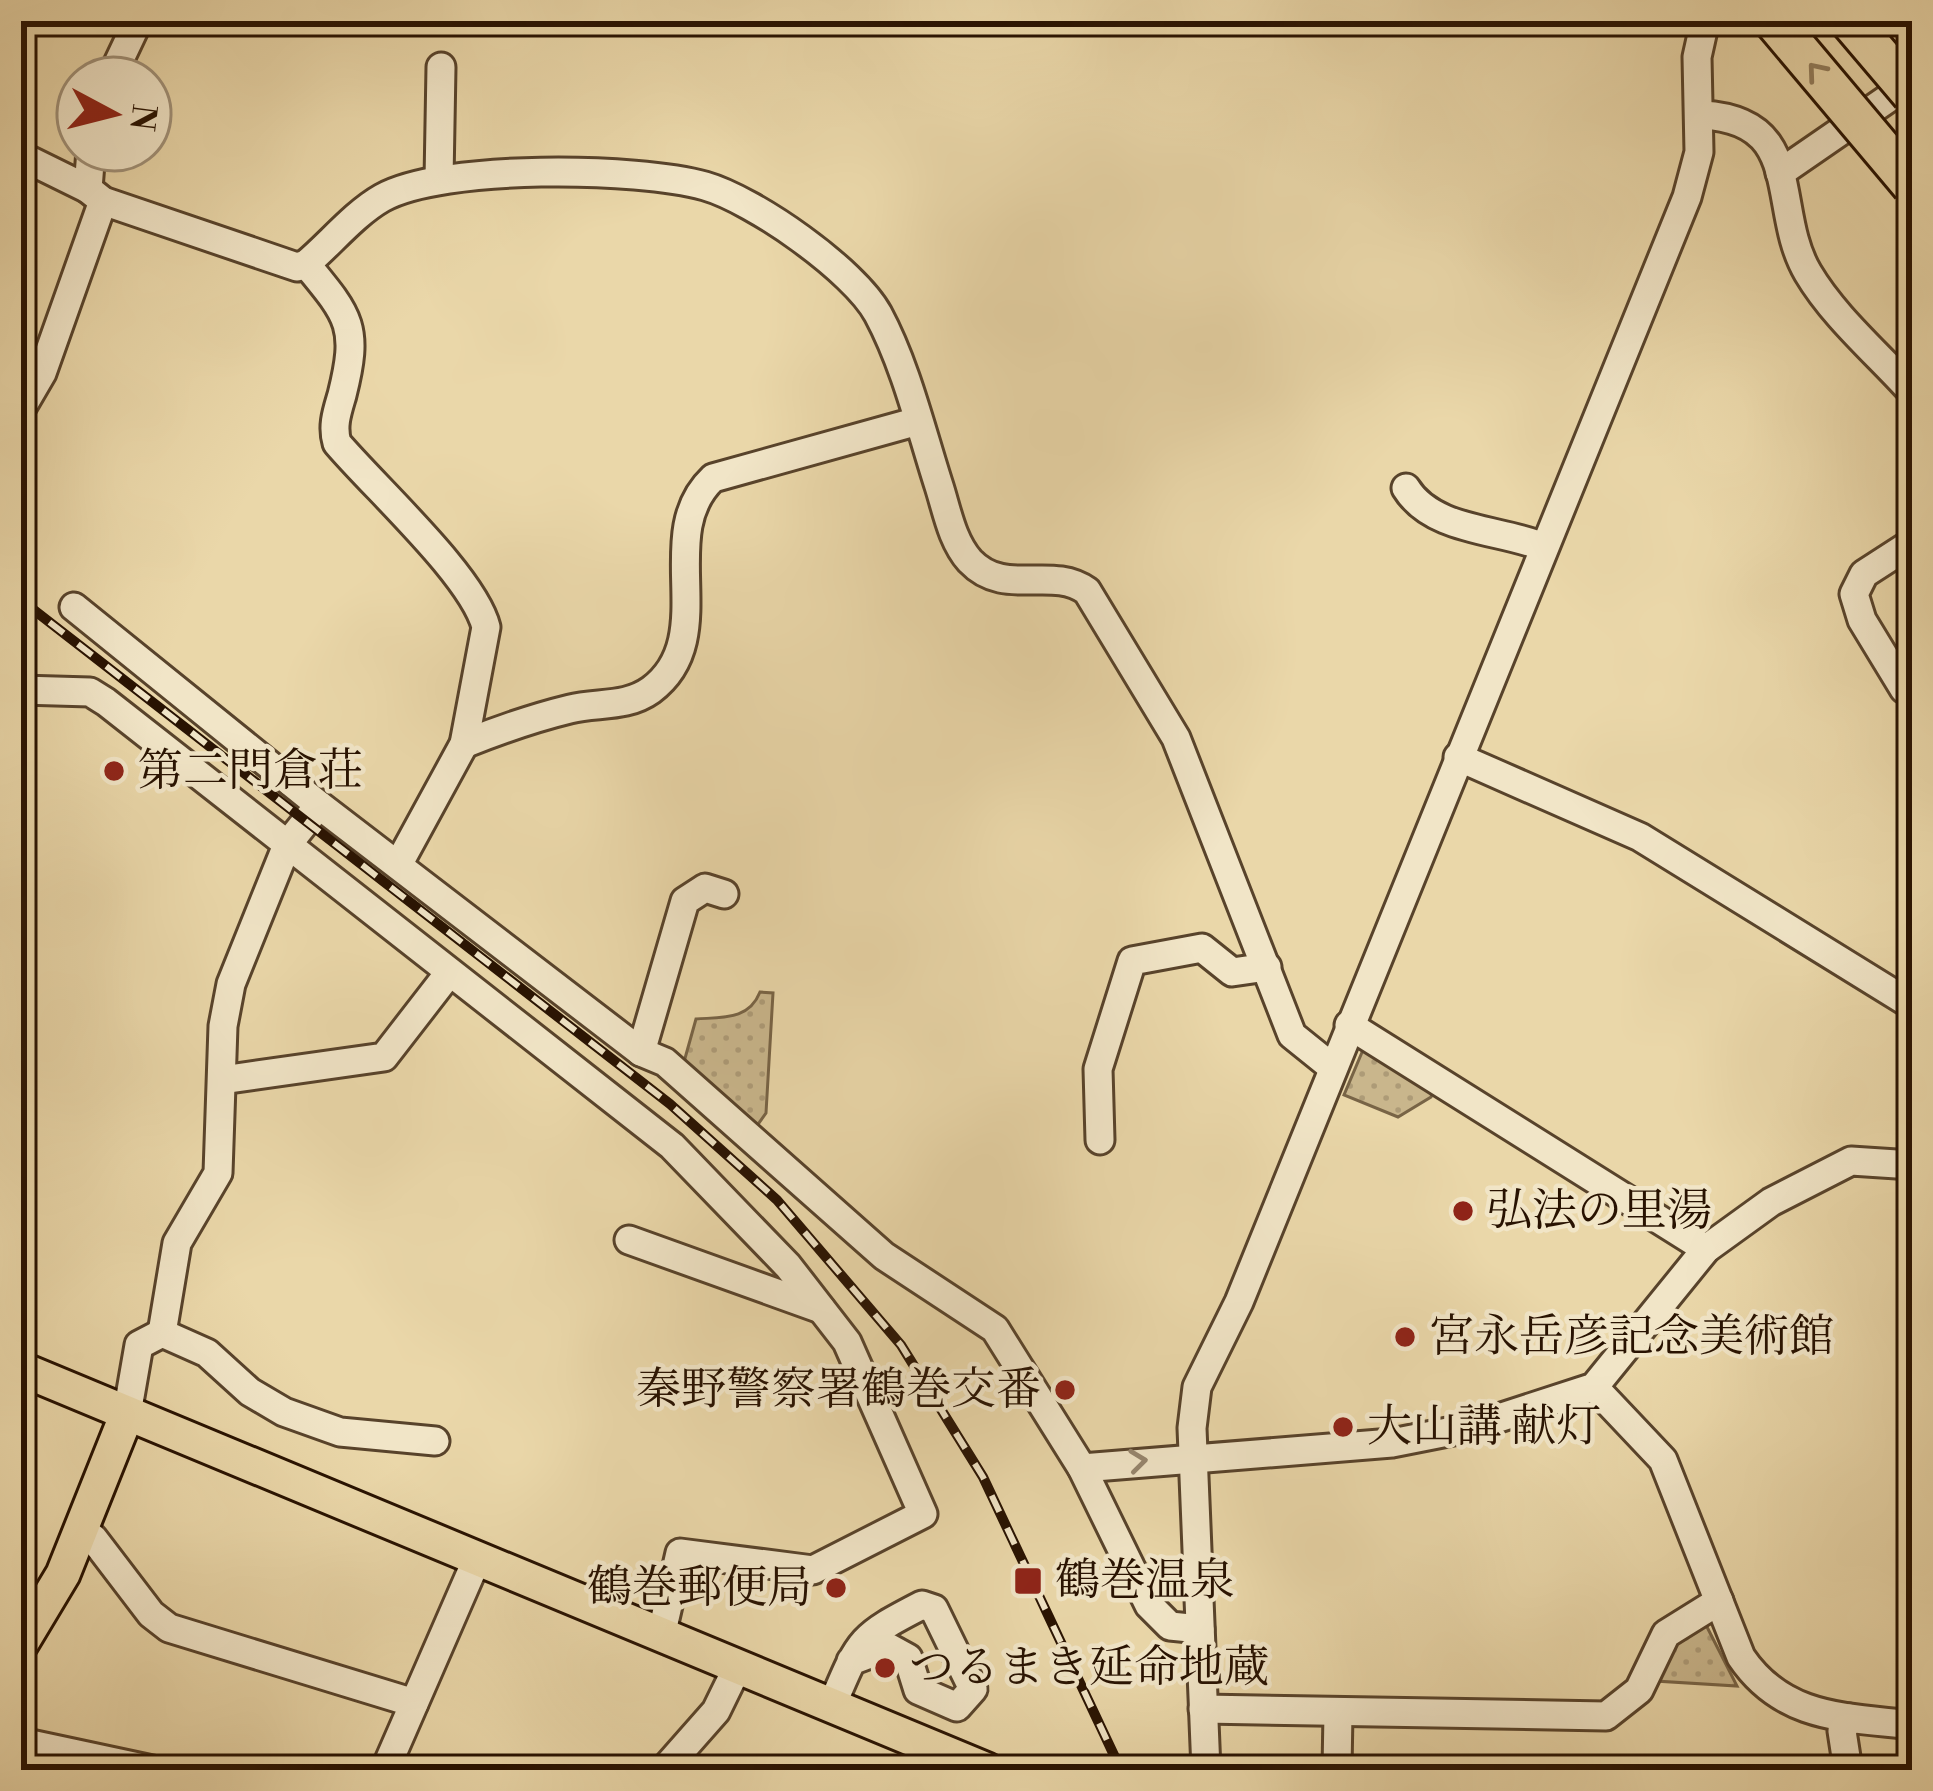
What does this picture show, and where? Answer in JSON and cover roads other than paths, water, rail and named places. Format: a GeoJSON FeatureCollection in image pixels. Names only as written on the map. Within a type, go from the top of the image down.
{"type":"FeatureCollection","features":[{"type":"Feature","properties":{"kind":"highway"},"geometry":{"type":"LineString","coordinates":[[1774,21],[1912,185]]}},
{"type":"Feature","properties":{"kind":"highway"},"geometry":{"type":"LineString","coordinates":[[1850,21],[1912,94]]}},
{"type":"Feature","properties":{"kind":"main road"},"geometry":{"type":"LineString","coordinates":[[21,1369],[987,1770]]}},
{"type":"Feature","properties":{"kind":"main road"},"geometry":{"type":"LineString","coordinates":[[21,1644],[44,1611],[81,1532],[127,1414]]}},
{"type":"Feature","properties":{"kind":"street"},"geometry":{"type":"LineString","coordinates":[[122,54],[138,21]]}},
{"type":"Feature","properties":{"kind":"street"},"geometry":{"type":"LineString","coordinates":[[1206,1770],[1193,1456],[1197,1387],[1239,1302],[1688,196],[1702,115],[1697,57],[1706,21]]}},
{"type":"Feature","properties":{"kind":"street"},"geometry":{"type":"LineString","coordinates":[[440,180],[441,67]]}},
{"type":"Feature","properties":{"kind":"street"},"geometry":{"type":"LineString","coordinates":[[1780,173],[1912,82]]}},
{"type":"Feature","properties":{"kind":"street"},"geometry":{"type":"LineString","coordinates":[[1702,115],[1742,119],[1762,135],[1780,173],[1805,269],[1912,392]]}},
{"type":"Feature","properties":{"kind":"street"},"geometry":{"type":"LineString","coordinates":[[21,156],[95,195],[297,266],[307,264],[380,199],[440,180],[606,173],[676,179],[740,201],[854,279],[879,315],[966,557],[1004,580],[1070,579],[1087,591],[1154,694],[1292,1035],[1333,1068]]}},
{"type":"Feature","properties":{"kind":"street"},"geometry":{"type":"LineString","coordinates":[[21,409],[42,373],[95,195],[93,174]]}},
{"type":"Feature","properties":{"kind":"street"},"geometry":{"type":"LineString","coordinates":[[307,264],[343,308],[352,328],[353,349],[333,429],[338,443],[482,608],[486,627],[464,744],[398,865]]}},
{"type":"Feature","properties":{"kind":"street"},"geometry":{"type":"LineString","coordinates":[[464,744],[525,720],[633,699],[668,673],[683,645],[687,622],[683,576],[688,520],[697,493],[713,478],[918,422]]}},
{"type":"Feature","properties":{"kind":"street"},"geometry":{"type":"LineString","coordinates":[[1406,488],[1414,501],[1480,534],[1509,532],[1543,548]]}},
{"type":"Feature","properties":{"kind":"street"},"geometry":{"type":"LineString","coordinates":[[1904,688],[1862,620],[1854,594],[1864,574],[1912,543]]}},
{"type":"Feature","properties":{"kind":"street"},"geometry":{"type":"LineString","coordinates":[[74,607],[319,805],[641,1052],[665,1062],[884,1256],[995,1329],[1082,1468],[1157,1617],[1170,1626],[1200,1629]]}},
{"type":"Feature","properties":{"kind":"street"},"geometry":{"type":"LineString","coordinates":[[21,691],[90,692],[672,1146],[825,1311],[847,1342],[923,1514],[813,1570],[680,1553],[662,1636]]}},
{"type":"Feature","properties":{"kind":"street"},"geometry":{"type":"LineString","coordinates":[[1458,757],[1640,837],[1912,1005]]}},
{"type":"Feature","properties":{"kind":"street"},"geometry":{"type":"LineString","coordinates":[[127,1414],[140,1346],[162,1333],[178,1243],[218,1173],[223,1026],[231,985],[254,916],[287,845],[319,805]]}},
{"type":"Feature","properties":{"kind":"street"},"geometry":{"type":"LineString","coordinates":[[641,1052],[685,901],[705,888],[724,894]]}},
{"type":"Feature","properties":{"kind":"street"},"geometry":{"type":"LineString","coordinates":[[1100,1140],[1099,1070],[1132,962],[1202,948],[1232,972],[1267,967]]}},
{"type":"Feature","properties":{"kind":"street"},"geometry":{"type":"LineString","coordinates":[[222,1080],[384,1057],[449,973]]}},
{"type":"Feature","properties":{"kind":"street"},"geometry":{"type":"LineString","coordinates":[[1349,1025],[1706,1249]]}},
{"type":"Feature","properties":{"kind":"street"},"geometry":{"type":"LineString","coordinates":[[1082,1468],[1392,1443],[1468,1428],[1594,1387],[1706,1249],[1828,1169],[1851,1161],[1912,1165]]}},
{"type":"Feature","properties":{"kind":"street"},"geometry":{"type":"LineString","coordinates":[[629,1240],[825,1311]]}},
{"type":"Feature","properties":{"kind":"street"},"geometry":{"type":"LineString","coordinates":[[162,1333],[207,1353],[250,1392],[284,1412],[340,1432],[435,1441]]}},
{"type":"Feature","properties":{"kind":"street"},"geometry":{"type":"LineString","coordinates":[[1594,1387],[1663,1460],[1741,1657],[1756,1680],[1811,1713],[1912,1725]]}},
{"type":"Feature","properties":{"kind":"street"},"geometry":{"type":"LineString","coordinates":[[81,1532],[169,1628],[414,1703]]}},
{"type":"Feature","properties":{"kind":"street"},"geometry":{"type":"LineString","coordinates":[[385,1770],[477,1559]]}},
{"type":"Feature","properties":{"kind":"street"},"geometry":{"type":"LineString","coordinates":[[1204,1709],[1606,1716],[1639,1690],[1666,1634],[1719,1601]]}},
{"type":"Feature","properties":{"kind":"street"},"geometry":{"type":"LineString","coordinates":[[833,1703],[851,1661],[871,1631],[922,1605],[934,1609],[973,1682],[970,1697],[957,1707],[918,1690],[899,1650],[895,1619]]}},
{"type":"Feature","properties":{"kind":"street"},"geometry":{"type":"LineString","coordinates":[[851,1661],[878,1648],[899,1650]]}},
{"type":"Feature","properties":{"kind":"street"},"geometry":{"type":"LineString","coordinates":[[664,1770],[716,1711],[738,1666]]}},
{"type":"Feature","properties":{"kind":"street"},"geometry":{"type":"LineString","coordinates":[[1337,1770],[1338,1713]]}},
{"type":"Feature","properties":{"kind":"street"},"geometry":{"type":"LineString","coordinates":[[1848,1770],[1843,1731],[1849,1718]]}},
{"type":"Feature","properties":{"kind":"street"},"geometry":{"type":"LineString","coordinates":[[21,1742],[152,1770]]}},
{"type":"Feature","properties":{"kind":"railway"},"geometry":{"type":"LineString","coordinates":[[21,600],[670,1104],[777,1200],[901,1345],[983,1477],[1121,1770]]}},
{"type":"Feature","properties":{"kind":"place","name":"第二門倉荘"},"geometry":{"type":"Point","coordinates":[114,771]}},
{"type":"Feature","properties":{"kind":"place","name":"弘法の里湯"},"geometry":{"type":"Point","coordinates":[1463,1211]}},
{"type":"Feature","properties":{"kind":"place","name":"宮永岳彦記念美術館"},"geometry":{"type":"Point","coordinates":[1405,1337]}},
{"type":"Feature","properties":{"kind":"place","name":"秦野警察署鶴巻交番"},"geometry":{"type":"Point","coordinates":[1065,1390]}},
{"type":"Feature","properties":{"kind":"place","name":"大山講 献灯"},"geometry":{"type":"Point","coordinates":[1343,1427]}},
{"type":"Feature","properties":{"kind":"place","name":"鶴巻温泉"},"geometry":{"type":"Point","coordinates":[1028,1581]}},
{"type":"Feature","properties":{"kind":"place","name":"鶴巻郵便局"},"geometry":{"type":"Point","coordinates":[836,1588]}},
{"type":"Feature","properties":{"kind":"place","name":"つるまき延命地蔵"},"geometry":{"type":"Point","coordinates":[885,1668]}}]}
